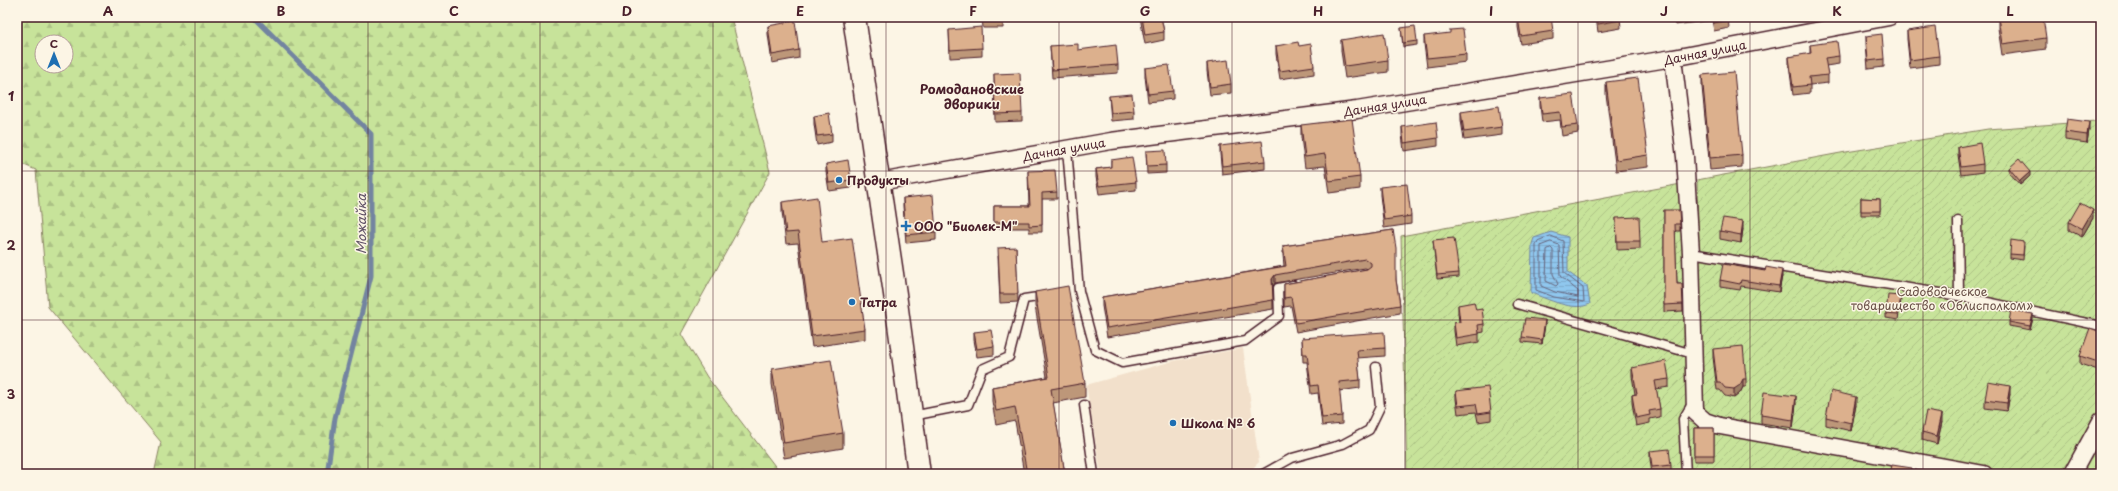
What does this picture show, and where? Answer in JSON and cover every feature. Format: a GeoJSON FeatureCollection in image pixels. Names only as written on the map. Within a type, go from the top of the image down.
{"type":"FeatureCollection","features":[{"type":"Feature","properties":{"kind":"street"},"geometry":{"type":"LineString","coordinates":[[854,17],[879,182],[919,474]]}},
{"type":"Feature","properties":{"kind":"street","name":"Дачная улица"},"geometry":{"type":"LineString","coordinates":[[879,182],[1111,141],[1357,110],[1673,58],[1889,17]]}},
{"type":"Feature","properties":{"kind":"street"},"geometry":{"type":"LineString","coordinates":[[1673,58],[1685,157],[1691,253],[1695,412],[1705,421],[1720,426],[1946,471],[1984,474]]}},
{"type":"Feature","properties":{"kind":"street"},"geometry":{"type":"LineString","coordinates":[[2072,474],[2101,421]]}},
{"type":"Feature","properties":{"kind":"lane"},"geometry":{"type":"LineString","coordinates":[[1067,149],[1075,291],[1095,350],[1122,363],[1245,341],[1279,316],[1278,288],[1300,284]]}},
{"type":"Feature","properties":{"kind":"lane"},"geometry":{"type":"LineString","coordinates":[[1958,221],[1959,296]]}},
{"type":"Feature","properties":{"kind":"lane"},"geometry":{"type":"LineString","coordinates":[[1691,253],[1959,296],[2101,326]]}},
{"type":"Feature","properties":{"kind":"lane"},"geometry":{"type":"LineString","coordinates":[[911,416],[968,405],[982,369],[1009,357],[1024,299],[1055,294]]}},
{"type":"Feature","properties":{"kind":"lane"},"geometry":{"type":"LineString","coordinates":[[1517,304],[1693,354]]}},
{"type":"Feature","properties":{"kind":"lane"},"geometry":{"type":"LineString","coordinates":[[1263,474],[1292,458],[1343,444],[1368,430],[1380,407],[1376,367]]}},
{"type":"Feature","properties":{"kind":"lane"},"geometry":{"type":"LineString","coordinates":[[1686,474],[1682,419],[1694,401]]}},
{"type":"Feature","properties":{"kind":"lane"},"geometry":{"type":"LineString","coordinates":[[1084,405],[1094,474]]}},
{"type":"Feature","properties":{"kind":"shaded area","name":"Школа № 6"},"geometry":{"type":"Polygon","coordinates":[[[1243,348],[1259,462],[1247,474],[1101,474],[1086,385],[1173,361],[1243,348]]]}},
{"type":"Feature","properties":{"kind":"green space"},"geometry":{"type":"Polygon","coordinates":[[[17,17],[731,17],[770,172],[681,334],[707,377],[781,474],[154,474],[161,442],[48,307],[36,170],[17,162],[17,17]]]}},
{"type":"Feature","properties":{"kind":"green space","name":"Садоводческое товарищество «Облисполком»"},"geometry":{"type":"Polygon","coordinates":[[[2101,107],[2101,474],[2006,474],[1707,415],[1702,409],[1697,180],[1846,152],[1988,129],[2097,121],[2101,107]]]}},
{"type":"Feature","properties":{"kind":"green space"},"geometry":{"type":"Polygon","coordinates":[[[1681,184],[1689,383],[1688,421],[1719,433],[1937,474],[1407,474],[1401,236],[1681,184]]]}},
{"type":"Feature","properties":{"kind":"water"},"geometry":{"type":"Polygon","coordinates":[[[1551,232],[1568,237],[1568,272],[1587,286],[1590,304],[1583,306],[1568,306],[1531,293],[1532,244],[1534,238],[1551,232]]]}},
{"type":"Feature","properties":{"kind":"building"},"geometry":{"type":"Polygon","coordinates":[[[983,17],[1003,17],[1003,20],[983,20],[983,17]]]}},
{"type":"Feature","properties":{"kind":"building"},"geometry":{"type":"Polygon","coordinates":[[[1142,17],[1161,17],[1164,32],[1145,35],[1142,17]]]}},
{"type":"Feature","properties":{"kind":"building"},"geometry":{"type":"Polygon","coordinates":[[[1551,17],[1553,31],[1521,36],[1518,18],[1551,17]]]}},
{"type":"Feature","properties":{"kind":"building"},"geometry":{"type":"Polygon","coordinates":[[[1597,17],[1620,17],[1621,20],[1598,24],[1597,17]]]}},
{"type":"Feature","properties":{"kind":"building"},"geometry":{"type":"Polygon","coordinates":[[[1713,17],[1728,17],[1729,20],[1714,23],[1713,17]]]}},
{"type":"Feature","properties":{"kind":"building"},"geometry":{"type":"Polygon","coordinates":[[[1998,17],[2043,17],[2046,38],[2002,44],[1998,17]]]}},
{"type":"Feature","properties":{"kind":"building"},"geometry":{"type":"Polygon","coordinates":[[[795,21],[799,50],[772,55],[768,26],[795,21]]]}},
{"type":"Feature","properties":{"kind":"building"},"geometry":{"type":"Polygon","coordinates":[[[1415,26],[1417,41],[1403,43],[1401,28],[1415,26]]]}},
{"type":"Feature","properties":{"kind":"building"},"geometry":{"type":"Polygon","coordinates":[[[981,27],[982,48],[950,50],[949,30],[981,27]]]}},
{"type":"Feature","properties":{"kind":"building"},"geometry":{"type":"Polygon","coordinates":[[[1935,27],[1939,56],[1910,60],[1907,31],[1935,27]]]}},
{"type":"Feature","properties":{"kind":"building"},"geometry":{"type":"Polygon","coordinates":[[[1463,29],[1466,54],[1427,58],[1424,36],[1450,33],[1450,30],[1463,29]]]}},
{"type":"Feature","properties":{"kind":"building"},"geometry":{"type":"Polygon","coordinates":[[[1384,33],[1388,60],[1345,66],[1341,40],[1384,33]]]}},
{"type":"Feature","properties":{"kind":"building"},"geometry":{"type":"Polygon","coordinates":[[[1882,34],[1884,59],[1868,61],[1866,36],[1882,34]]]}},
{"type":"Feature","properties":{"kind":"building"},"geometry":{"type":"Polygon","coordinates":[[[1837,41],[1839,56],[1825,58],[1828,75],[1809,77],[1810,85],[1793,87],[1789,57],[1811,53],[1810,45],[1837,41]]]}},
{"type":"Feature","properties":{"kind":"building"},"geometry":{"type":"Polygon","coordinates":[[[1298,42],[1299,46],[1311,44],[1314,66],[1280,71],[1276,46],[1298,42]]]}},
{"type":"Feature","properties":{"kind":"building"},"geometry":{"type":"Polygon","coordinates":[[[1078,44],[1078,50],[1116,45],[1118,65],[1052,70],[1050,46],[1078,44]]]}},
{"type":"Feature","properties":{"kind":"building"},"geometry":{"type":"Polygon","coordinates":[[[1228,60],[1231,84],[1210,87],[1207,63],[1228,60]]]}},
{"type":"Feature","properties":{"kind":"building"},"geometry":{"type":"Polygon","coordinates":[[[1169,65],[1173,91],[1148,94],[1145,68],[1169,65]]]}},
{"type":"Feature","properties":{"kind":"building"},"geometry":{"type":"Polygon","coordinates":[[[1734,72],[1742,155],[1710,158],[1702,75],[1734,72]]]}},
{"type":"Feature","properties":{"kind":"building"},"geometry":{"type":"Polygon","coordinates":[[[1020,73],[1022,113],[995,114],[994,74],[1020,73]]]}},
{"type":"Feature","properties":{"kind":"building"},"geometry":{"type":"Polygon","coordinates":[[[1638,78],[1648,155],[1616,160],[1606,82],[1638,78]]]}},
{"type":"Feature","properties":{"kind":"building"},"geometry":{"type":"Polygon","coordinates":[[[1132,94],[1134,111],[1111,113],[1109,96],[1132,94]]]}},
{"type":"Feature","properties":{"kind":"building"},"geometry":{"type":"Polygon","coordinates":[[[1573,94],[1578,125],[1562,127],[1560,112],[1542,114],[1540,98],[1573,94]]]}},
{"type":"Feature","properties":{"kind":"building"},"geometry":{"type":"Polygon","coordinates":[[[1499,106],[1502,127],[1464,132],[1461,112],[1499,106]]]}},
{"type":"Feature","properties":{"kind":"building"},"geometry":{"type":"Polygon","coordinates":[[[829,113],[832,134],[817,136],[814,116],[829,113]]]}},
{"type":"Feature","properties":{"kind":"building"},"geometry":{"type":"Polygon","coordinates":[[[1352,119],[1360,177],[1329,181],[1325,154],[1305,157],[1301,125],[1352,119]]]}},
{"type":"Feature","properties":{"kind":"building"},"geometry":{"type":"Polygon","coordinates":[[[2067,119],[2089,122],[2087,135],[2065,132],[2067,119]]]}},
{"type":"Feature","properties":{"kind":"building"},"geometry":{"type":"Polygon","coordinates":[[[1436,122],[1438,138],[1404,143],[1402,127],[1436,122]]]}},
{"type":"Feature","properties":{"kind":"building"},"geometry":{"type":"Polygon","coordinates":[[[1262,141],[1265,161],[1222,166],[1220,146],[1262,141]]]}},
{"type":"Feature","properties":{"kind":"building"},"geometry":{"type":"Polygon","coordinates":[[[1980,143],[1983,164],[1961,167],[1958,147],[1980,143]]]}},
{"type":"Feature","properties":{"kind":"building"},"geometry":{"type":"Polygon","coordinates":[[[1165,150],[1166,165],[1147,166],[1146,151],[1165,150]]]}},
{"type":"Feature","properties":{"kind":"building"},"geometry":{"type":"Polygon","coordinates":[[[1132,157],[1136,182],[1099,186],[1096,169],[1111,167],[1111,160],[1132,157]]]}},
{"type":"Feature","properties":{"kind":"building"},"geometry":{"type":"Polygon","coordinates":[[[2019,159],[2030,172],[2020,181],[2009,168],[2019,159]]]}},
{"type":"Feature","properties":{"kind":"building"},"geometry":{"type":"Polygon","coordinates":[[[848,160],[851,180],[829,183],[826,164],[848,160]]]}},
{"type":"Feature","properties":{"kind":"building"},"geometry":{"type":"Polygon","coordinates":[[[1055,170],[1057,192],[1042,193],[1042,225],[1029,226],[1029,222],[994,222],[994,206],[1030,206],[1028,171],[1055,170]]]}},
{"type":"Feature","properties":{"kind":"building"},"geometry":{"type":"Polygon","coordinates":[[[1407,184],[1411,216],[1384,220],[1380,187],[1407,184]]]}},
{"type":"Feature","properties":{"kind":"building"},"geometry":{"type":"Polygon","coordinates":[[[933,195],[936,232],[906,235],[903,198],[933,195]]]}},
{"type":"Feature","properties":{"kind":"building"},"geometry":{"type":"Polygon","coordinates":[[[817,197],[822,242],[852,238],[865,329],[812,336],[798,232],[786,233],[782,202],[817,197]]]}},
{"type":"Feature","properties":{"kind":"building"},"geometry":{"type":"Polygon","coordinates":[[[1861,198],[1880,199],[1880,211],[1861,211],[1861,198]]]}},
{"type":"Feature","properties":{"kind":"building"},"geometry":{"type":"Polygon","coordinates":[[[2080,203],[2093,210],[2082,229],[2069,222],[2080,203]]]}},
{"type":"Feature","properties":{"kind":"building"},"geometry":{"type":"Polygon","coordinates":[[[1664,210],[1679,210],[1680,224],[1675,224],[1677,284],[1682,284],[1683,304],[1664,305],[1664,210]]]}},
{"type":"Feature","properties":{"kind":"building"},"geometry":{"type":"Polygon","coordinates":[[[1639,217],[1640,241],[1617,241],[1616,218],[1639,217]]]}},
{"type":"Feature","properties":{"kind":"building"},"geometry":{"type":"Polygon","coordinates":[[[1723,218],[1743,221],[1741,235],[1720,231],[1723,218]]]}},
{"type":"Feature","properties":{"kind":"building"},"geometry":{"type":"Polygon","coordinates":[[[1393,230],[1396,248],[1396,280],[1400,305],[1296,323],[1291,297],[1284,298],[1284,284],[1367,269],[1371,266],[1371,263],[1365,259],[1275,275],[1272,279],[1273,300],[1107,328],[1102,297],[1286,266],[1283,246],[1393,230]]]}},
{"type":"Feature","properties":{"kind":"building"},"geometry":{"type":"Polygon","coordinates":[[[1454,238],[1459,273],[1437,275],[1433,240],[1454,238]]]}},
{"type":"Feature","properties":{"kind":"building"},"geometry":{"type":"Polygon","coordinates":[[[2011,240],[2024,242],[2023,255],[2010,254],[2011,240]]]}},
{"type":"Feature","properties":{"kind":"building"},"geometry":{"type":"Polygon","coordinates":[[[1016,247],[1018,294],[1000,294],[998,248],[1016,247]]]}},
{"type":"Feature","properties":{"kind":"building"},"geometry":{"type":"Polygon","coordinates":[[[1723,264],[1765,271],[1766,267],[1782,270],[1779,286],[1741,280],[1740,284],[1720,280],[1723,264]]]}},
{"type":"Feature","properties":{"kind":"building"},"geometry":{"type":"Polygon","coordinates":[[[1068,286],[1085,383],[1051,389],[1065,474],[1027,474],[1015,407],[996,411],[992,387],[1049,377],[1035,292],[1068,286]]]}},
{"type":"Feature","properties":{"kind":"building"},"geometry":{"type":"Polygon","coordinates":[[[1888,295],[1901,296],[1898,315],[1886,314],[1888,295]]]}},
{"type":"Feature","properties":{"kind":"building"},"geometry":{"type":"Polygon","coordinates":[[[1474,302],[1476,310],[1482,309],[1484,324],[1478,325],[1479,334],[1456,338],[1454,323],[1460,322],[1458,305],[1474,302]]]}},
{"type":"Feature","properties":{"kind":"building"},"geometry":{"type":"Polygon","coordinates":[[[2011,310],[2033,314],[2030,326],[2009,322],[2011,310]]]}},
{"type":"Feature","properties":{"kind":"building"},"geometry":{"type":"Polygon","coordinates":[[[1525,318],[1545,320],[1542,340],[1522,337],[1525,318]]]}},
{"type":"Feature","properties":{"kind":"building"},"geometry":{"type":"Polygon","coordinates":[[[2090,328],[2101,332],[2101,363],[2080,356],[2090,328]]]}},
{"type":"Feature","properties":{"kind":"building"},"geometry":{"type":"Polygon","coordinates":[[[991,330],[994,346],[977,349],[974,332],[991,330]]]}},
{"type":"Feature","properties":{"kind":"building"},"geometry":{"type":"Polygon","coordinates":[[[1384,332],[1385,348],[1357,350],[1360,380],[1339,382],[1342,416],[1322,418],[1318,385],[1311,386],[1307,354],[1303,354],[1302,338],[1384,332]]]}},
{"type":"Feature","properties":{"kind":"building"},"geometry":{"type":"Polygon","coordinates":[[[1743,346],[1746,379],[1743,379],[1740,385],[1734,389],[1725,388],[1720,382],[1717,382],[1713,349],[1743,346]]]}},
{"type":"Feature","properties":{"kind":"building"},"geometry":{"type":"Polygon","coordinates":[[[831,360],[843,433],[784,443],[772,369],[831,360]]]}},
{"type":"Feature","properties":{"kind":"building"},"geometry":{"type":"Polygon","coordinates":[[[1666,361],[1669,379],[1655,381],[1660,409],[1649,411],[1650,415],[1636,418],[1632,395],[1637,394],[1632,368],[1666,361]]]}},
{"type":"Feature","properties":{"kind":"building"},"geometry":{"type":"Polygon","coordinates":[[[1988,382],[2010,386],[2007,403],[1985,400],[1988,382]]]}},
{"type":"Feature","properties":{"kind":"building"},"geometry":{"type":"Polygon","coordinates":[[[1488,387],[1491,412],[1478,414],[1476,404],[1458,406],[1456,391],[1488,387]]]}},
{"type":"Feature","properties":{"kind":"building"},"geometry":{"type":"Polygon","coordinates":[[[1831,391],[1856,397],[1851,423],[1826,417],[1831,391]]]}},
{"type":"Feature","properties":{"kind":"building"},"geometry":{"type":"Polygon","coordinates":[[[1764,392],[1796,396],[1793,420],[1761,415],[1764,392]]]}},
{"type":"Feature","properties":{"kind":"building"},"geometry":{"type":"Polygon","coordinates":[[[1926,411],[1942,414],[1937,436],[1922,432],[1926,411]]]}},
{"type":"Feature","properties":{"kind":"building"},"geometry":{"type":"Polygon","coordinates":[[[1694,428],[1714,428],[1714,455],[1694,455],[1694,428]]]}},
{"type":"Feature","properties":{"kind":"building"},"geometry":{"type":"Polygon","coordinates":[[[1669,449],[1671,465],[1652,467],[1650,451],[1669,449]]]}},
{"type":"Feature","properties":{"kind":"building"},"geometry":{"type":"Polygon","coordinates":[[[1892,465],[1912,468],[1911,474],[1890,474],[1892,465]]]}},
{"type":"Feature","properties":{"kind":"waterway","name":"Можайка"},"geometry":{"type":"LineString","coordinates":[[254,17],[371,134],[371,276],[335,418],[327,474]]}},
{"type":"Feature","properties":{"kind":"place","name":"Продукты"},"geometry":{"type":"Point","coordinates":[839,180]}},
{"type":"Feature","properties":{"kind":"place","name":"ООО \"Биолек-М\""},"geometry":{"type":"Point","coordinates":[906,226]}},
{"type":"Feature","properties":{"kind":"place","name":"Татра"},"geometry":{"type":"Point","coordinates":[852,302]}},
{"type":"Feature","properties":{"kind":"place","name":"Школа № 6"},"geometry":{"type":"Point","coordinates":[1173,423]}},
{"type":"Feature","properties":{"kind":"district","name":"Ромодановские дворики"},"geometry":{"type":"Point","coordinates":[972,96]}}]}
